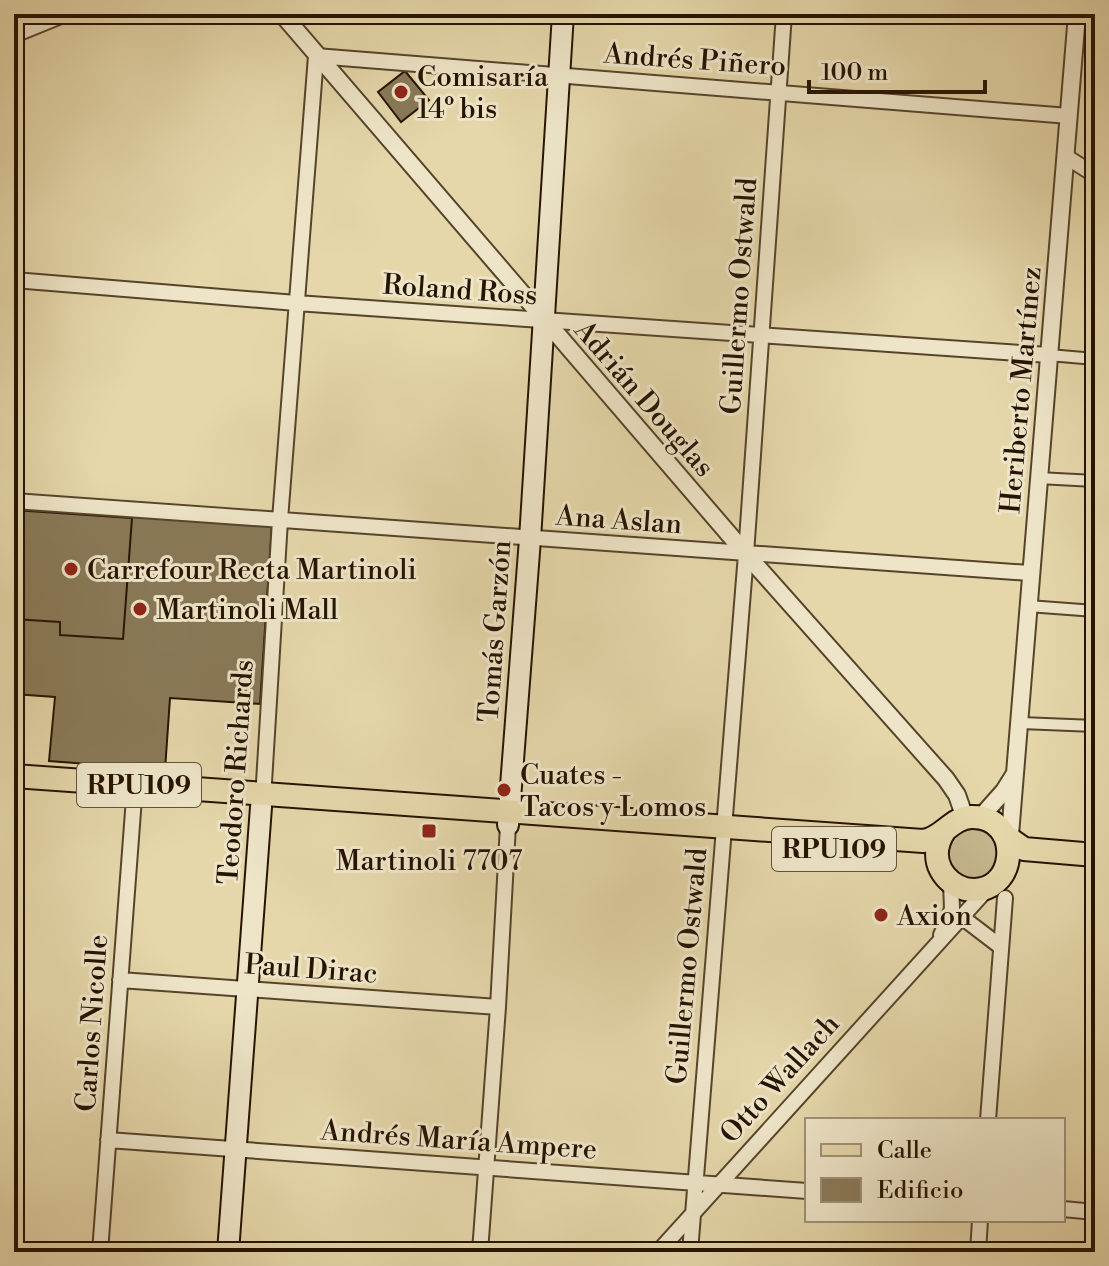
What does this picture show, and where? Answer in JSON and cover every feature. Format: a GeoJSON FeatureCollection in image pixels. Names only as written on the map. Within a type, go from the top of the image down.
{"type":"FeatureCollection","features":[{"type":"Feature","properties":{"kind":"main road","name":"Tomás Garzón"},"geometry":{"type":"LineString","coordinates":[[508,818],[530,539],[563,14]]}},
{"type":"Feature","properties":{"kind":"main road","name":"RPU109"},"geometry":{"type":"LineString","coordinates":[[14,776],[263,801],[723,833],[923,841],[935,838],[963,822]]}},
{"type":"Feature","properties":{"kind":"main road","name":"RPU109"},"geometry":{"type":"LineString","coordinates":[[14,789],[134,798],[263,801]]}},
{"type":"Feature","properties":{"kind":"main road","name":"Teodoro Richards"},"geometry":{"type":"LineString","coordinates":[[228,1252],[246,989],[263,801]]}},
{"type":"Feature","properties":{"kind":"main road","name":"RPU109"},"geometry":{"type":"LineString","coordinates":[[946,876],[937,854],[938,845],[963,822]]}},
{"type":"Feature","properties":{"kind":"main road"},"geometry":{"type":"LineString","coordinates":[[963,822],[994,824],[1008,841],[1029,850],[1095,855]]}},
{"type":"Feature","properties":{"kind":"main road","name":"RPU109"},"geometry":{"type":"LineString","coordinates":[[723,833],[915,856],[933,862],[946,876],[966,889],[975,890],[999,886],[1024,865],[1095,869]]}},
{"type":"Feature","properties":{"kind":"main road"},"geometry":{"type":"LineString","coordinates":[[999,886],[1008,864],[1008,841]]}},
{"type":"Feature","properties":{"kind":"street"},"geometry":{"type":"LineString","coordinates":[[14,34],[63,14]]}},
{"type":"Feature","properties":{"kind":"street","name":"Adrián Douglas"},"geometry":{"type":"LineString","coordinates":[[282,14],[746,554],[946,779],[957,795],[963,822]]}},
{"type":"Feature","properties":{"kind":"street","name":"Guillermo Ostwald"},"geometry":{"type":"LineString","coordinates":[[690,1252],[746,554],[784,14]]}},
{"type":"Feature","properties":{"kind":"street","name":"Heriberto Martínez"},"geometry":{"type":"LineString","coordinates":[[1008,841],[1021,723],[1030,573],[1077,14]]}},
{"type":"Feature","properties":{"kind":"street"},"geometry":{"type":"LineString","coordinates":[[1090,14],[1095,17]]}},
{"type":"Feature","properties":{"kind":"street","name":"Andrés Piñero"},"geometry":{"type":"LineString","coordinates":[[316,56],[1069,116]]}},
{"type":"Feature","properties":{"kind":"street","name":"Teodoro Richards"},"geometry":{"type":"LineString","coordinates":[[263,801],[280,520],[316,56]]}},
{"type":"Feature","properties":{"kind":"street"},"geometry":{"type":"LineString","coordinates":[[1065,156],[1095,175]]}},
{"type":"Feature","properties":{"kind":"street","name":"Roland Ross"},"geometry":{"type":"LineString","coordinates":[[14,280],[1095,359]]}},
{"type":"Feature","properties":{"kind":"street"},"geometry":{"type":"LineString","coordinates":[[1038,478],[1095,481]]}},
{"type":"Feature","properties":{"kind":"street","name":"Ana Aslan"},"geometry":{"type":"LineString","coordinates":[[14,501],[1030,573]]}},
{"type":"Feature","properties":{"kind":"street"},"geometry":{"type":"LineString","coordinates":[[1028,606],[1095,611]]}},
{"type":"Feature","properties":{"kind":"street"},"geometry":{"type":"LineString","coordinates":[[1021,723],[1095,726]]}},
{"type":"Feature","properties":{"kind":"street"},"geometry":{"type":"LineString","coordinates":[[963,822],[1004,791],[1017,770]]}},
{"type":"Feature","properties":{"kind":"street","name":"Carlos Nicolle"},"geometry":{"type":"LineString","coordinates":[[100,1252],[134,798]]}},
{"type":"Feature","properties":{"kind":"street","name":"Tomás Garzón"},"geometry":{"type":"LineString","coordinates":[[480,1252],[508,818]]}},
{"type":"Feature","properties":{"kind":"street","name":"Otto Wallach"},"geometry":{"type":"LineString","coordinates":[[939,939],[952,909],[946,876]]}},
{"type":"Feature","properties":{"kind":"street"},"geometry":{"type":"LineString","coordinates":[[988,1118],[1001,947],[999,886]]}},
{"type":"Feature","properties":{"kind":"street","name":"Otto Wallach"},"geometry":{"type":"LineString","coordinates":[[658,1252],[939,939],[999,886]]}},
{"type":"Feature","properties":{"kind":"street"},"geometry":{"type":"LineString","coordinates":[[963,918],[1001,947]]}},
{"type":"Feature","properties":{"kind":"street","name":"Paul Dirac"},"geometry":{"type":"LineString","coordinates":[[120,980],[498,1007]]}},
{"type":"Feature","properties":{"kind":"street","name":"Andrés María Ampere"},"geometry":{"type":"LineString","coordinates":[[108,1140],[805,1191]]}},
{"type":"Feature","properties":{"kind":"street"},"geometry":{"type":"LineString","coordinates":[[1065,1209],[1095,1212]]}},
{"type":"Feature","properties":{"kind":"street"},"geometry":{"type":"LineString","coordinates":[[978,1252],[980,1222]]}},
{"type":"Feature","properties":{"kind":"shaded area"},"geometry":{"type":"Polygon","coordinates":[[[973,829],[991,836],[998,854],[991,872],[973,879],[955,872],[948,854],[955,836],[973,829]]]}},
{"type":"Feature","properties":{"kind":"building"},"geometry":{"type":"Polygon","coordinates":[[[405,71],[429,100],[401,122],[378,92],[405,71]]]}},
{"type":"Feature","properties":{"kind":"building","name":"Martinoli Mall"},"geometry":{"type":"Polygon","coordinates":[[[14,507],[272,524],[260,704],[170,698],[165,770],[49,761],[55,697],[14,694],[14,507]]]}},
{"type":"Feature","properties":{"kind":"building","name":"Carrefour Recta Martinoli"},"geometry":{"type":"Polygon","coordinates":[[[14,510],[132,518],[123,639],[60,635],[60,622],[14,619],[14,510]]]}},
{"type":"Feature","properties":{"kind":"place","name":"Comisaría 14º bis"},"geometry":{"type":"Point","coordinates":[401,92]}},
{"type":"Feature","properties":{"kind":"place","name":"Carrefour Recta Martinoli"},"geometry":{"type":"Point","coordinates":[71,569]}},
{"type":"Feature","properties":{"kind":"place","name":"Martinoli Mall"},"geometry":{"type":"Point","coordinates":[140,609]}},
{"type":"Feature","properties":{"kind":"place","name":"Cuates - Tacos y Lomos"},"geometry":{"type":"Point","coordinates":[504,790]}},
{"type":"Feature","properties":{"kind":"place","name":"Martinoli 7707"},"geometry":{"type":"Point","coordinates":[429,831]}},
{"type":"Feature","properties":{"kind":"place","name":"Axion"},"geometry":{"type":"Point","coordinates":[881,915]}}]}
